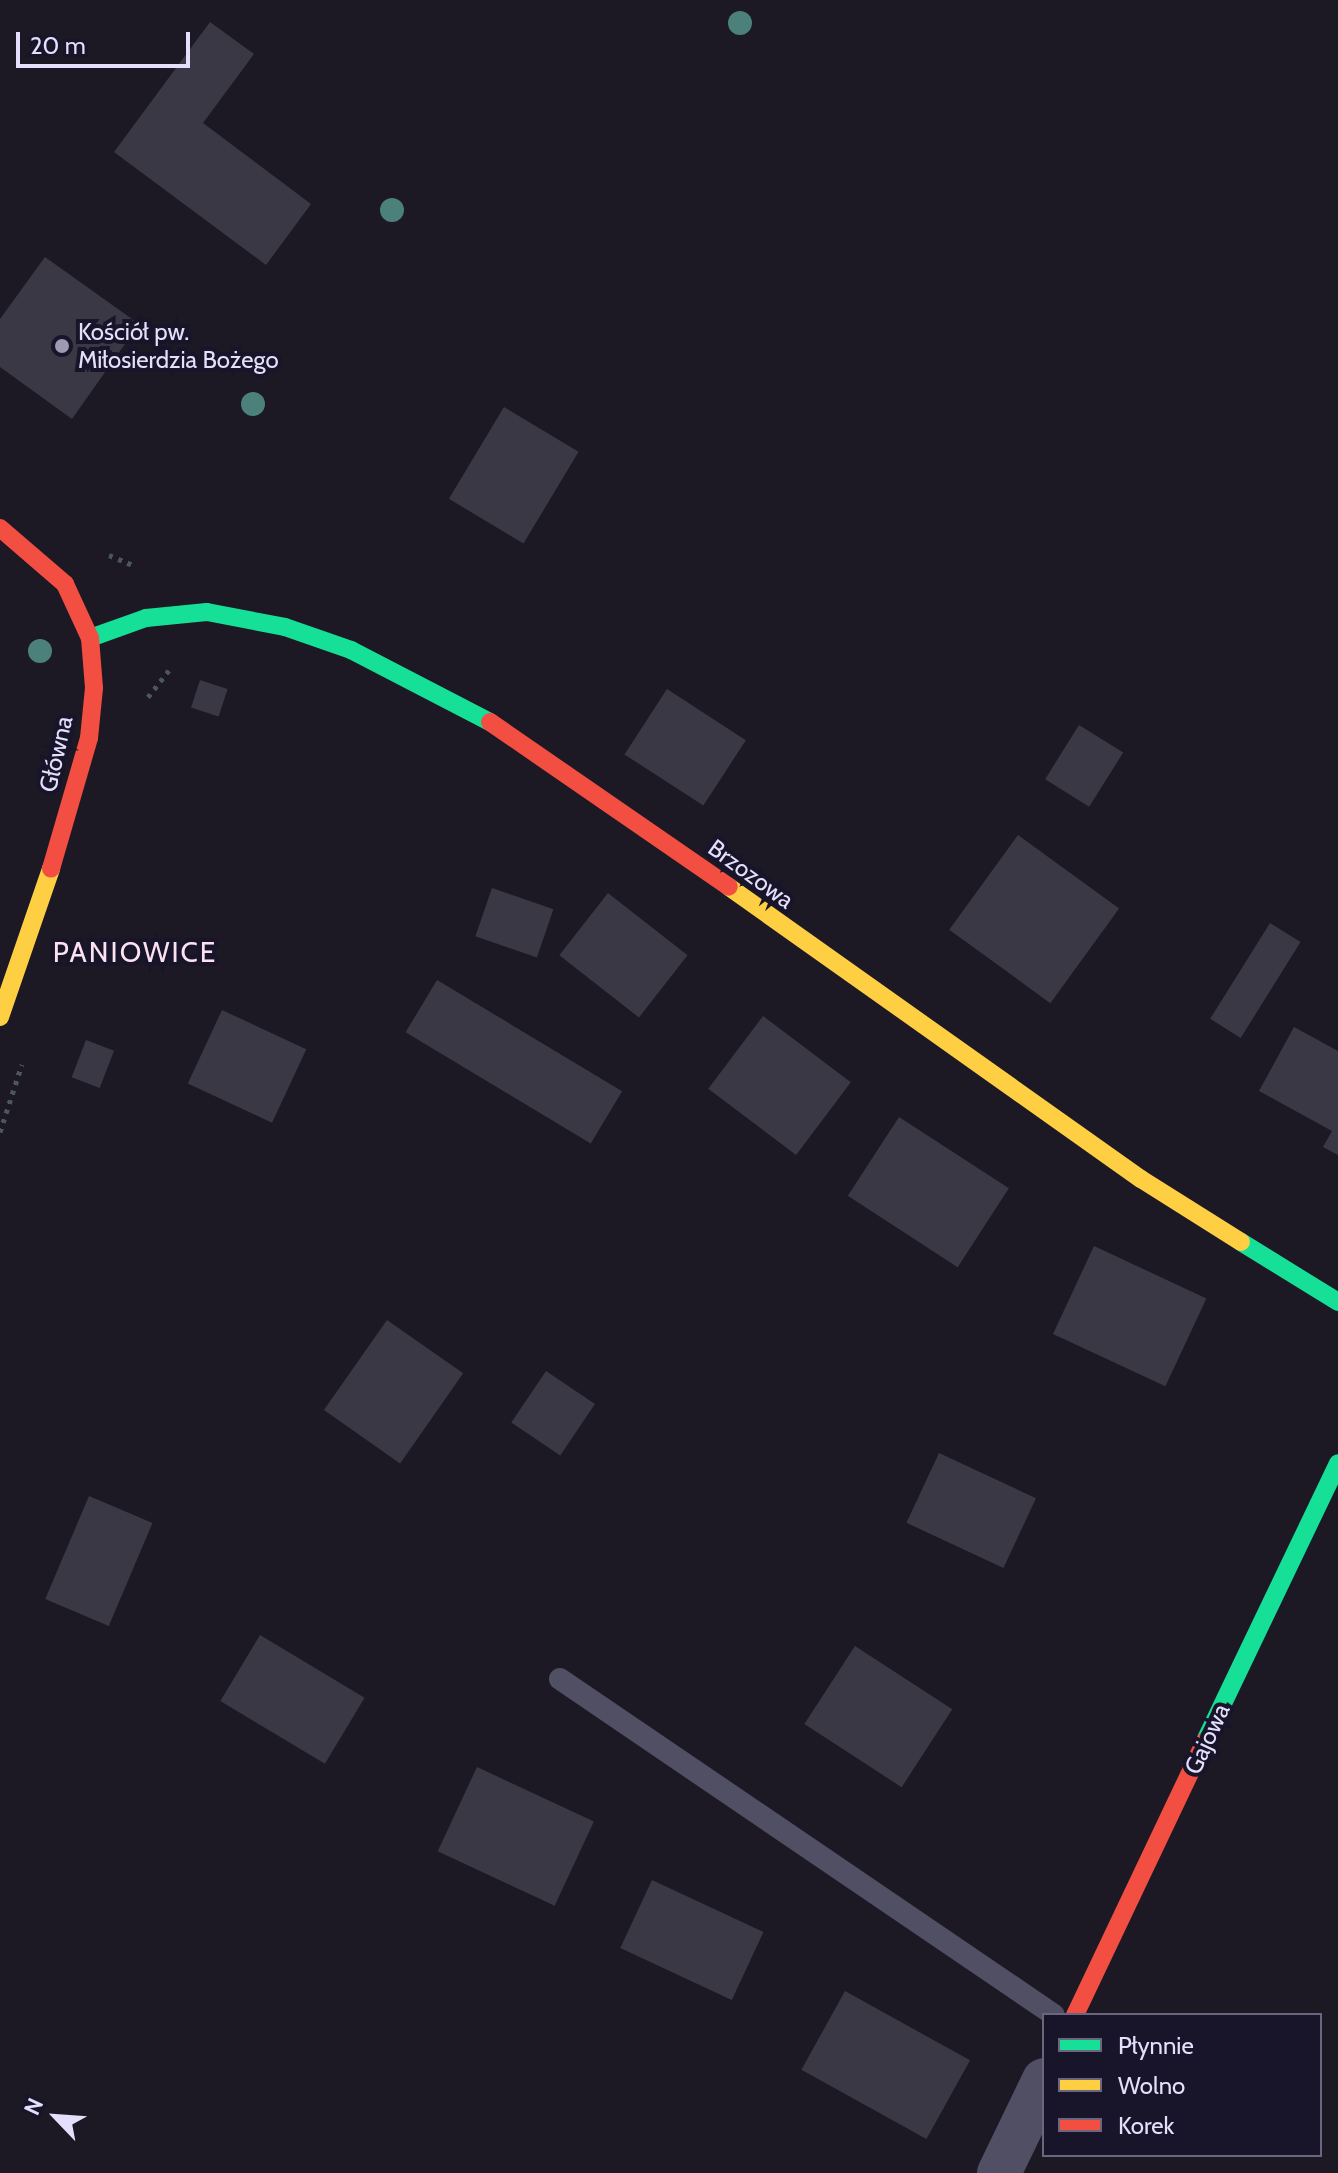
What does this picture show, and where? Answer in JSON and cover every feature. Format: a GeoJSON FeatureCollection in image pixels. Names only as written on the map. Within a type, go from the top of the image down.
{"type":"FeatureCollection","features":[{"type":"Feature","properties":{"kind":"street","name":"Główna"},"geometry":{"type":"LineString","coordinates":[[0,528],[65,584],[90,638],[94,688],[89,738],[0,1017]]}},
{"type":"Feature","properties":{"kind":"street","name":"Brzozowa"},"geometry":{"type":"LineString","coordinates":[[90,638],[146,618],[207,612],[285,627],[351,650],[426,685],[520,739],[1141,1179],[1338,1302]]}},
{"type":"Feature","properties":{"kind":"street","name":"Gajowa"},"geometry":{"type":"LineString","coordinates":[[1076,2013],[1338,1463]]}},
{"type":"Feature","properties":{"kind":"street"},"geometry":{"type":"LineString","coordinates":[[999,2173],[1042,2084]]}},
{"type":"Feature","properties":{"kind":"lane"},"geometry":{"type":"LineString","coordinates":[[560,1679],[1051,2013]]}},
{"type":"Feature","properties":{"kind":"building"},"geometry":{"type":"Polygon","coordinates":[[[210,22],[254,54],[203,123],[311,204],[266,265],[114,152],[210,22]]]}},
{"type":"Feature","properties":{"kind":"building","name":"Kościół pw. Miłosierdzia Bożego"},"geometry":{"type":"Polygon","coordinates":[[[45,257],[139,324],[72,419],[0,367],[0,319],[45,257]]]}},
{"type":"Feature","properties":{"kind":"building"},"geometry":{"type":"Polygon","coordinates":[[[504,407],[579,452],[523,544],[449,499],[504,407]]]}},
{"type":"Feature","properties":{"kind":"building"},"geometry":{"type":"Polygon","coordinates":[[[200,680],[228,689],[219,717],[191,708],[200,680]]]}},
{"type":"Feature","properties":{"kind":"building"},"geometry":{"type":"Polygon","coordinates":[[[667,689],[746,740],[703,806],[625,754],[667,689]]]}},
{"type":"Feature","properties":{"kind":"building"},"geometry":{"type":"Polygon","coordinates":[[[1079,725],[1123,753],[1089,807],[1045,779],[1079,725]]]}},
{"type":"Feature","properties":{"kind":"building"},"geometry":{"type":"Polygon","coordinates":[[[1018,835],[1119,908],[1050,1003],[949,930],[1018,835]]]}},
{"type":"Feature","properties":{"kind":"building"},"geometry":{"type":"Polygon","coordinates":[[[492,888],[553,909],[537,957],[475,936],[492,888]]]}},
{"type":"Feature","properties":{"kind":"building"},"geometry":{"type":"Polygon","coordinates":[[[608,893],[688,955],[639,1017],[559,955],[608,893]]]}},
{"type":"Feature","properties":{"kind":"building"},"geometry":{"type":"Polygon","coordinates":[[[1270,923],[1301,942],[1241,1038],[1210,1019],[1270,923]]]}},
{"type":"Feature","properties":{"kind":"building"},"geometry":{"type":"Polygon","coordinates":[[[437,980],[622,1091],[591,1144],[406,1032],[437,980]]]}},
{"type":"Feature","properties":{"kind":"building"},"geometry":{"type":"Polygon","coordinates":[[[222,1010],[306,1049],[272,1123],[188,1083],[222,1010]]]}},
{"type":"Feature","properties":{"kind":"building"},"geometry":{"type":"Polygon","coordinates":[[[763,1016],[851,1082],[796,1155],[708,1089],[763,1016]]]}},
{"type":"Feature","properties":{"kind":"building"},"geometry":{"type":"Polygon","coordinates":[[[1294,1027],[1338,1051],[1338,1155],[1323,1147],[1332,1131],[1259,1091],[1294,1027]]]}},
{"type":"Feature","properties":{"kind":"building"},"geometry":{"type":"Polygon","coordinates":[[[86,1040],[114,1051],[100,1088],[72,1077],[86,1040]]]}},
{"type":"Feature","properties":{"kind":"building"},"geometry":{"type":"Polygon","coordinates":[[[899,1117],[1009,1188],[958,1267],[848,1196],[899,1117]]]}},
{"type":"Feature","properties":{"kind":"building"},"geometry":{"type":"Polygon","coordinates":[[[1094,1246],[1206,1298],[1165,1386],[1053,1334],[1094,1246]]]}},
{"type":"Feature","properties":{"kind":"building"},"geometry":{"type":"Polygon","coordinates":[[[387,1320],[463,1373],[400,1463],[324,1410],[387,1320]]]}},
{"type":"Feature","properties":{"kind":"building"},"geometry":{"type":"Polygon","coordinates":[[[546,1371],[595,1404],[560,1455],[511,1422],[546,1371]]]}},
{"type":"Feature","properties":{"kind":"building"},"geometry":{"type":"Polygon","coordinates":[[[939,1453],[1036,1498],[1003,1568],[906,1523],[939,1453]]]}},
{"type":"Feature","properties":{"kind":"building"},"geometry":{"type":"Polygon","coordinates":[[[89,1496],[153,1523],[109,1626],[45,1599],[89,1496]]]}},
{"type":"Feature","properties":{"kind":"building"},"geometry":{"type":"Polygon","coordinates":[[[260,1635],[365,1698],[325,1764],[220,1701],[260,1635]]]}},
{"type":"Feature","properties":{"kind":"building"},"geometry":{"type":"Polygon","coordinates":[[[855,1646],[952,1709],[902,1787],[804,1724],[855,1646]]]}},
{"type":"Feature","properties":{"kind":"building"},"geometry":{"type":"Polygon","coordinates":[[[477,1767],[594,1822],[555,1906],[438,1851],[477,1767]]]}},
{"type":"Feature","properties":{"kind":"building"},"geometry":{"type":"Polygon","coordinates":[[[652,1880],[763,1932],[732,2000],[620,1948],[652,1880]]]}},
{"type":"Feature","properties":{"kind":"building"},"geometry":{"type":"Polygon","coordinates":[[[845,1991],[970,2060],[926,2139],[801,2070],[845,1991]]]}},
{"type":"Feature","properties":{"kind":"traffic: fast"},"geometry":{"type":"LineString","coordinates":[[90,638],[146,618],[207,612],[285,627],[351,650],[490,722]]}},
{"type":"Feature","properties":{"kind":"traffic: fast"},"geometry":{"type":"LineString","coordinates":[[1241,1242],[1338,1302]]}},
{"type":"Feature","properties":{"kind":"traffic: fast"},"geometry":{"type":"LineString","coordinates":[[1205,1741],[1338,1463]]}},
{"type":"Feature","properties":{"kind":"traffic: slow"},"geometry":{"type":"LineString","coordinates":[[0,1017],[51,869]]}},
{"type":"Feature","properties":{"kind":"traffic: slow"},"geometry":{"type":"LineString","coordinates":[[729,887],[1141,1179],[1241,1242]]}},
{"type":"Feature","properties":{"kind":"traffic: jam"},"geometry":{"type":"LineString","coordinates":[[0,528],[65,584],[90,638],[94,688],[89,738],[51,869]]}},
{"type":"Feature","properties":{"kind":"traffic: jam"},"geometry":{"type":"LineString","coordinates":[[490,722],[729,887]]}},
{"type":"Feature","properties":{"kind":"traffic: jam"},"geometry":{"type":"LineString","coordinates":[[1076,2013],[1205,1741]]}},
{"type":"Feature","properties":{"kind":"place","name":"Kościół pw. Miłosierdzia Bożego"},"geometry":{"type":"Point","coordinates":[62,346]}},
{"type":"Feature","properties":{"kind":"district","name":"PANIOWICE"},"geometry":{"type":"Point","coordinates":[135,952]}}]}
